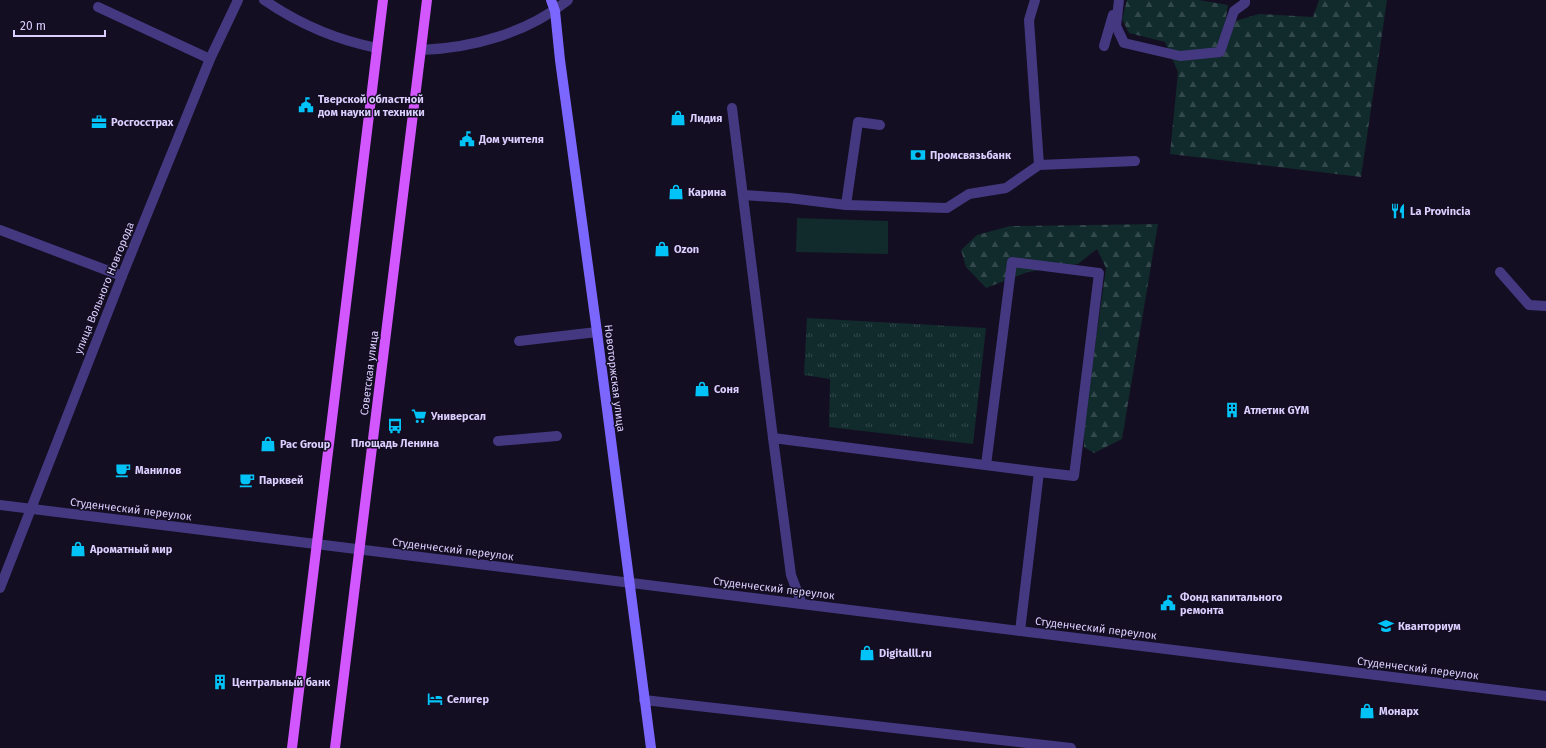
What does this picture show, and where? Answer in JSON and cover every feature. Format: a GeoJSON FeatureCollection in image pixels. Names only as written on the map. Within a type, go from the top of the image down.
{"type":"FeatureCollection","features":[{"type":"Feature","properties":{"kind":"main road"},"geometry":{"type":"LineString","coordinates":[[292,748],[383,0]]}},
{"type":"Feature","properties":{"kind":"main road","name":"Советская улица"},"geometry":{"type":"LineString","coordinates":[[335,748],[427,0]]}},
{"type":"Feature","properties":{"kind":"main road"},"geometry":{"type":"LineString","coordinates":[[546,0],[555,11]]}},
{"type":"Feature","properties":{"kind":"main road","name":"Новоторжская улица"},"geometry":{"type":"LineString","coordinates":[[551,0],[555,11],[560,60],[651,748]]}},
{"type":"Feature","properties":{"kind":"street","name":"улица Вольного Новгорода"},"geometry":{"type":"LineString","coordinates":[[0,588],[122,276],[210,58],[238,0]]}},
{"type":"Feature","properties":{"kind":"street"},"geometry":{"type":"LineString","coordinates":[[264,0],[289,16],[320,31],[352,42],[377,48]]}},
{"type":"Feature","properties":{"kind":"street"},"geometry":{"type":"LineString","coordinates":[[421,50],[453,48],[486,41],[517,30],[555,11],[568,0]]}},
{"type":"Feature","properties":{"kind":"street"},"geometry":{"type":"LineString","coordinates":[[1035,0],[1029,20],[1039,165]]}},
{"type":"Feature","properties":{"kind":"street"},"geometry":{"type":"LineString","coordinates":[[1118,0],[1116,26],[1124,43],[1180,56],[1220,52],[1234,12],[1245,3],[1245,0]]}},
{"type":"Feature","properties":{"kind":"street"},"geometry":{"type":"LineString","coordinates":[[1104,46],[1118,0]]}},
{"type":"Feature","properties":{"kind":"street"},"geometry":{"type":"LineString","coordinates":[[98,7],[210,58]]}},
{"type":"Feature","properties":{"kind":"street"},"geometry":{"type":"LineString","coordinates":[[732,108],[773,438],[792,575],[802,604]]}},
{"type":"Feature","properties":{"kind":"street"},"geometry":{"type":"LineString","coordinates":[[846,205],[858,122],[880,125]]}},
{"type":"Feature","properties":{"kind":"street"},"geometry":{"type":"LineString","coordinates":[[743,195],[789,198],[846,205],[946,208],[969,194],[1006,188],[1039,165],[1135,160]]}},
{"type":"Feature","properties":{"kind":"street"},"geometry":{"type":"LineString","coordinates":[[0,230],[122,276]]}},
{"type":"Feature","properties":{"kind":"street"},"geometry":{"type":"LineString","coordinates":[[773,438],[1039,472],[1074,476],[1099,273],[1012,262],[986,465]]}},
{"type":"Feature","properties":{"kind":"street"},"geometry":{"type":"LineString","coordinates":[[1500,272],[1529,304],[1546,306]]}},
{"type":"Feature","properties":{"kind":"street"},"geometry":{"type":"LineString","coordinates":[[519,341],[597,332]]}},
{"type":"Feature","properties":{"kind":"street"},"geometry":{"type":"LineString","coordinates":[[498,441],[557,436]]}},
{"type":"Feature","properties":{"kind":"street"},"geometry":{"type":"LineString","coordinates":[[1020,631],[1039,472]]}},
{"type":"Feature","properties":{"kind":"street","name":"Студенческий переулок"},"geometry":{"type":"LineString","coordinates":[[0,505],[1546,696]]}},
{"type":"Feature","properties":{"kind":"street"},"geometry":{"type":"LineString","coordinates":[[644,700],[1071,748]]}},
{"type":"Feature","properties":{"kind":"green space"},"geometry":{"type":"Polygon","coordinates":[[[1127,0],[1199,0],[1228,5],[1225,24],[1259,14],[1313,17],[1319,0],[1387,0],[1361,177],[1170,154],[1178,72],[1165,42],[1129,33],[1122,19],[1127,0]]]}},
{"type":"Feature","properties":{"kind":"green space"},"geometry":{"type":"Polygon","coordinates":[[[797,218],[888,221],[888,254],[796,252],[797,218]]]}},
{"type":"Feature","properties":{"kind":"green space"},"geometry":{"type":"Polygon","coordinates":[[[1158,224],[1122,439],[1094,453],[1084,447],[1084,425],[1106,268],[1097,249],[1078,264],[1028,272],[986,288],[966,267],[961,250],[977,235],[1010,226],[1158,224]]]}},
{"type":"Feature","properties":{"kind":"green space"},"geometry":{"type":"Polygon","coordinates":[[[807,318],[986,328],[973,444],[829,427],[830,379],[804,375],[807,318]]]}},
{"type":"Feature","properties":{"kind":"place","name":"Тверской областной дом науки и техники"},"geometry":{"type":"Point","coordinates":[306,105]}},
{"type":"Feature","properties":{"kind":"place","name":"Лидия"},"geometry":{"type":"Point","coordinates":[678,118]}},
{"type":"Feature","properties":{"kind":"place","name":"Росгосстрах"},"geometry":{"type":"Point","coordinates":[99,122]}},
{"type":"Feature","properties":{"kind":"place","name":"Дом учителя"},"geometry":{"type":"Point","coordinates":[467,139]}},
{"type":"Feature","properties":{"kind":"place","name":"Промсвязьбанк"},"geometry":{"type":"Point","coordinates":[918,155]}},
{"type":"Feature","properties":{"kind":"place","name":"Карина"},"geometry":{"type":"Point","coordinates":[676,192]}},
{"type":"Feature","properties":{"kind":"place","name":"La Provincia"},"geometry":{"type":"Point","coordinates":[1398,211]}},
{"type":"Feature","properties":{"kind":"place","name":"Ozon"},"geometry":{"type":"Point","coordinates":[662,249]}},
{"type":"Feature","properties":{"kind":"place","name":"Соня"},"geometry":{"type":"Point","coordinates":[702,389]}},
{"type":"Feature","properties":{"kind":"place","name":"Атлетик GYM"},"geometry":{"type":"Point","coordinates":[1232,410]}},
{"type":"Feature","properties":{"kind":"place","name":"Универсал"},"geometry":{"type":"Point","coordinates":[419,416]}},
{"type":"Feature","properties":{"kind":"place","name":"Площадь Ленина"},"geometry":{"type":"Point","coordinates":[395,426]}},
{"type":"Feature","properties":{"kind":"place","name":"Pac Group"},"geometry":{"type":"Point","coordinates":[268,444]}},
{"type":"Feature","properties":{"kind":"place","name":"Манилов"},"geometry":{"type":"Point","coordinates":[123,470]}},
{"type":"Feature","properties":{"kind":"place","name":"Парквей"},"geometry":{"type":"Point","coordinates":[247,480]}},
{"type":"Feature","properties":{"kind":"place","name":"Ароматный мир"},"geometry":{"type":"Point","coordinates":[78,549]}},
{"type":"Feature","properties":{"kind":"place","name":"Фонд капитального ремонта"},"geometry":{"type":"Point","coordinates":[1168,603]}},
{"type":"Feature","properties":{"kind":"place","name":"Кванториум"},"geometry":{"type":"Point","coordinates":[1386,626]}},
{"type":"Feature","properties":{"kind":"place","name":"Digitalll.ru"},"geometry":{"type":"Point","coordinates":[867,653]}},
{"type":"Feature","properties":{"kind":"place","name":"Центральный банк"},"geometry":{"type":"Point","coordinates":[220,682]}},
{"type":"Feature","properties":{"kind":"place","name":"Селигер"},"geometry":{"type":"Point","coordinates":[435,699]}},
{"type":"Feature","properties":{"kind":"place","name":"Монарх"},"geometry":{"type":"Point","coordinates":[1367,711]}}]}
